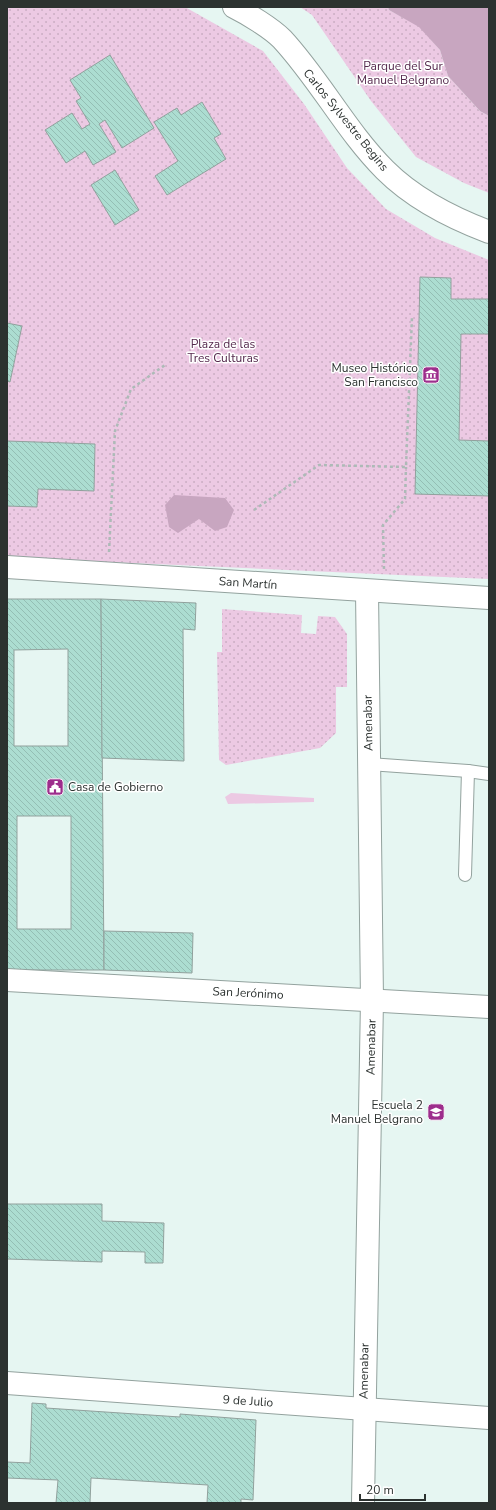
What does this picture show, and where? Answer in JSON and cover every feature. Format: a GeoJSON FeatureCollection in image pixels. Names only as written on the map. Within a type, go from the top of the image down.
{"type":"FeatureCollection","features":[{"type":"Feature","properties":{"kind":"street","name":"Carlos Sylvestre Begins"},"geometry":{"type":"LineString","coordinates":[[234,7],[281,38],[351,130],[386,171],[422,201],[489,232]]}},
{"type":"Feature","properties":{"kind":"street","name":"San Martín"},"geometry":{"type":"LineString","coordinates":[[7,567],[489,598]]}},
{"type":"Feature","properties":{"kind":"street","name":"Amenabar"},"geometry":{"type":"LineString","coordinates":[[363,1503],[372,1000],[367,591]]}},
{"type":"Feature","properties":{"kind":"street","name":"San Jerónimo"},"geometry":{"type":"LineString","coordinates":[[7,980],[489,1007]]}},
{"type":"Feature","properties":{"kind":"street","name":"9 de Julio"},"geometry":{"type":"LineString","coordinates":[[7,1383],[489,1418]]}},
{"type":"Feature","properties":{"kind":"lane"},"geometry":{"type":"LineString","coordinates":[[369,764],[468,771],[489,774]]}},
{"type":"Feature","properties":{"kind":"lane"},"geometry":{"type":"LineString","coordinates":[[465,875],[468,771]]}},
{"type":"Feature","properties":{"kind":"path"},"geometry":{"type":"LineString","coordinates":[[384,574],[383,525],[405,499],[412,317]]}},
{"type":"Feature","properties":{"kind":"path"},"geometry":{"type":"LineString","coordinates":[[109,554],[115,431],[131,389],[165,366]]}},
{"type":"Feature","properties":{"kind":"path"},"geometry":{"type":"LineString","coordinates":[[254,510],[319,465],[406,467]]}},
{"type":"Feature","properties":{"kind":"green space","name":"Plaza de las Tres Culturas"},"geometry":{"type":"Polygon","coordinates":[[[7,7],[185,7],[263,51],[304,104],[347,168],[386,209],[435,238],[489,260],[489,579],[109,562],[7,560],[7,7]]]}},
{"type":"Feature","properties":{"kind":"green space","name":"Parque del Sur Manuel Belgrano"},"geometry":{"type":"Polygon","coordinates":[[[300,7],[388,7],[389,10],[419,26],[440,50],[448,76],[480,111],[489,116],[489,193],[464,183],[416,157],[371,101],[312,15],[300,7]]]}},
{"type":"Feature","properties":{"kind":"green space"},"geometry":{"type":"Polygon","coordinates":[[[222,609],[302,615],[301,633],[316,634],[318,616],[335,617],[347,634],[347,687],[336,687],[336,733],[320,748],[226,765],[219,760],[217,652],[222,652],[222,609]]]}},
{"type":"Feature","properties":{"kind":"green space"},"geometry":{"type":"Polygon","coordinates":[[[231,793],[314,798],[314,802],[228,804],[225,797],[231,793]]]}},
{"type":"Feature","properties":{"kind":"shaded area"},"geometry":{"type":"Polygon","coordinates":[[[388,7],[489,7],[489,116],[480,111],[448,76],[440,50],[419,27],[389,10],[388,7]]]}},
{"type":"Feature","properties":{"kind":"shaded area"},"geometry":{"type":"Polygon","coordinates":[[[174,495],[225,498],[234,510],[227,527],[215,531],[199,519],[178,533],[169,527],[165,505],[174,495]]]}},
{"type":"Feature","properties":{"kind":"building"},"geometry":{"type":"Polygon","coordinates":[[[110,55],[154,128],[122,148],[105,120],[99,124],[116,152],[93,165],[85,151],[66,163],[45,130],[72,113],[82,129],[90,124],[76,101],[81,98],[70,80],[110,55]]]}},
{"type":"Feature","properties":{"kind":"building"},"geometry":{"type":"Polygon","coordinates":[[[202,102],[221,134],[214,138],[226,159],[167,195],[155,176],[178,161],[154,122],[177,108],[181,115],[202,102]]]}},
{"type":"Feature","properties":{"kind":"building"},"geometry":{"type":"Polygon","coordinates":[[[115,170],[139,210],[115,225],[91,185],[115,170]]]}},
{"type":"Feature","properties":{"kind":"building"},"geometry":{"type":"Polygon","coordinates":[[[420,277],[451,278],[451,299],[489,299],[489,334],[461,334],[459,440],[489,441],[489,496],[415,494],[420,277]]]}},
{"type":"Feature","properties":{"kind":"building"},"geometry":{"type":"Polygon","coordinates":[[[7,323],[22,326],[10,382],[7,381],[7,323]]]}},
{"type":"Feature","properties":{"kind":"building"},"geometry":{"type":"Polygon","coordinates":[[[7,441],[95,444],[94,491],[38,489],[37,507],[7,506],[7,441]]]}},
{"type":"Feature","properties":{"kind":"building","name":"Casa de Gobierno"},"geometry":{"type":"Polygon","coordinates":[[[7,599],[101,599],[104,970],[7,970],[7,599]],[[68,649],[14,650],[14,746],[68,746],[68,649]],[[17,816],[17,929],[71,929],[71,816],[17,816]]]}},
{"type":"Feature","properties":{"kind":"building"},"geometry":{"type":"Polygon","coordinates":[[[101,599],[196,603],[195,630],[183,629],[184,761],[102,758],[101,599]]]}},
{"type":"Feature","properties":{"kind":"building"},"geometry":{"type":"Polygon","coordinates":[[[104,931],[193,933],[192,973],[104,970],[104,931]]]}},
{"type":"Feature","properties":{"kind":"building"},"geometry":{"type":"Polygon","coordinates":[[[7,1204],[102,1204],[102,1221],[164,1223],[163,1263],[145,1263],[145,1252],[102,1251],[102,1262],[7,1259],[7,1204]]]}},
{"type":"Feature","properties":{"kind":"building"},"geometry":{"type":"Polygon","coordinates":[[[32,1403],[46,1404],[46,1408],[180,1417],[180,1414],[256,1420],[253,1500],[241,1499],[241,1503],[207,1503],[208,1485],[91,1478],[90,1503],[56,1503],[58,1480],[7,1478],[7,1462],[30,1463],[32,1403]]]}},
{"type":"Feature","properties":{"kind":"place","name":"Museo Histórico San Francisco"},"geometry":{"type":"Point","coordinates":[431,375]}},
{"type":"Feature","properties":{"kind":"place","name":"Casa de Gobierno"},"geometry":{"type":"Point","coordinates":[55,787]}},
{"type":"Feature","properties":{"kind":"place","name":"Escuela 2 Manuel Belgrano"},"geometry":{"type":"Point","coordinates":[436,1112]}}]}
